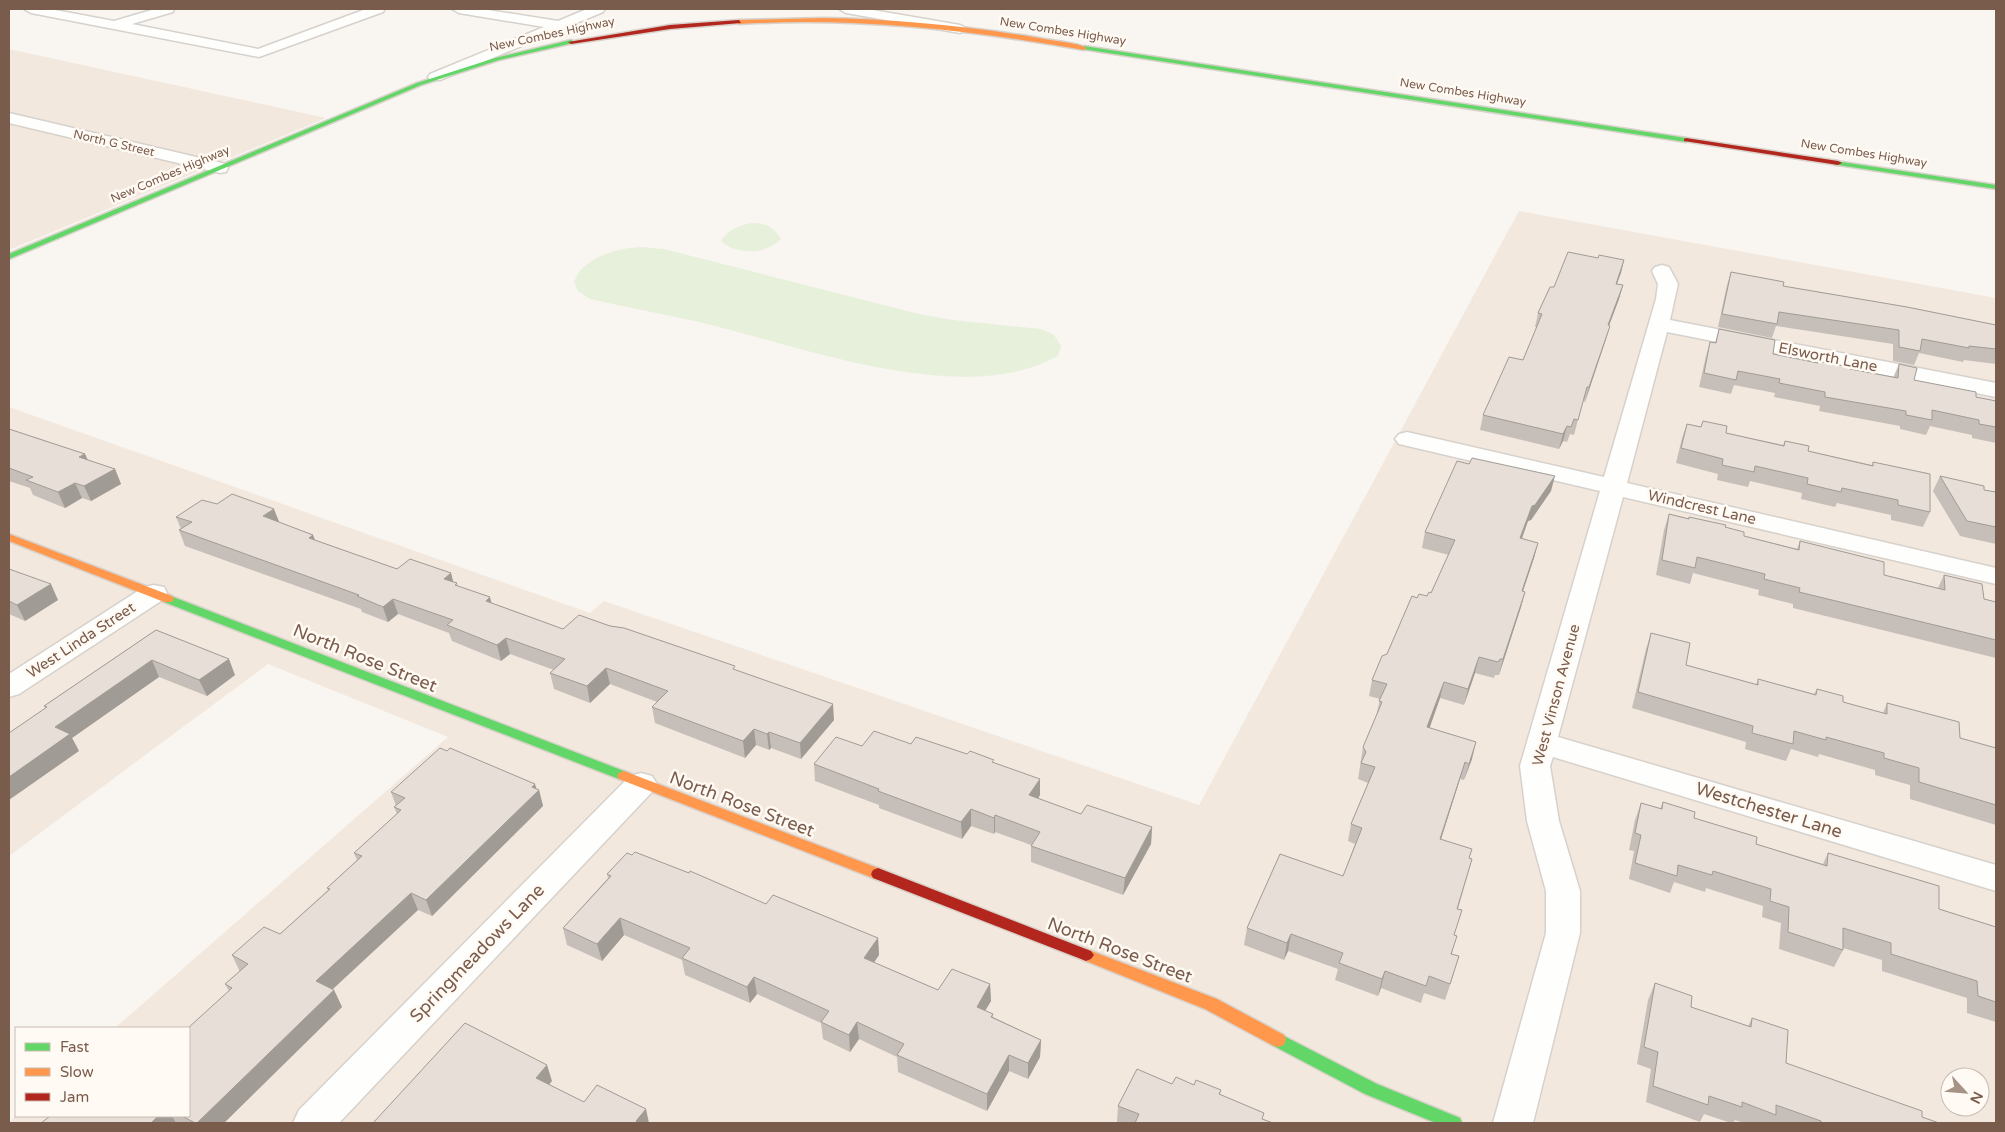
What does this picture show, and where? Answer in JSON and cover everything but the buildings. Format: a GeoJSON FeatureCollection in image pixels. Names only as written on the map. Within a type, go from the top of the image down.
{"type":"FeatureCollection","features":[{"type":"Feature","properties":{"kind":"street"},"geometry":{"type":"LineString","coordinates":[[31,9],[259,53],[378,9]]}},
{"type":"Feature","properties":{"kind":"street"},"geometry":{"type":"LineString","coordinates":[[116,25],[168,9]]}},
{"type":"Feature","properties":{"kind":"street"},"geometry":{"type":"LineString","coordinates":[[459,9],[558,25]]}},
{"type":"Feature","properties":{"kind":"street"},"geometry":{"type":"LineString","coordinates":[[419,84],[598,9]]}},
{"type":"Feature","properties":{"kind":"street"},"geometry":{"type":"LineString","coordinates":[[846,9],[963,29]]}},
{"type":"Feature","properties":{"kind":"street","name":"New Combes Highway"},"geometry":{"type":"LineString","coordinates":[[9,257],[419,84],[510,55],[599,37],[674,26],[756,20],[835,20],[963,29],[1996,187]]}},
{"type":"Feature","properties":{"kind":"street","name":"North G Street"},"geometry":{"type":"LineString","coordinates":[[9,118],[220,168]]}},
{"type":"Feature","properties":{"kind":"street","name":"West Vinson Avenue"},"geometry":{"type":"LineString","coordinates":[[1513,1123],[1563,934],[1563,890],[1543,821],[1535,766],[1660,324],[1668,284],[1662,271]]}},
{"type":"Feature","properties":{"kind":"street","name":"Elsworth Lane"},"geometry":{"type":"LineString","coordinates":[[1660,324],[1996,390]]}},
{"type":"Feature","properties":{"kind":"street","name":"Windcrest Lane"},"geometry":{"type":"LineString","coordinates":[[1408,439],[1996,576]]}},
{"type":"Feature","properties":{"kind":"street","name":"North Rose Street"},"geometry":{"type":"LineString","coordinates":[[9,537],[1211,1004],[1371,1089],[1454,1123]]}},
{"type":"Feature","properties":{"kind":"street","name":"West Linda Street"},"geometry":{"type":"LineString","coordinates":[[9,688],[154,593]]}},
{"type":"Feature","properties":{"kind":"street","name":"Westchester Lane"},"geometry":{"type":"LineString","coordinates":[[1541,743],[1996,878]]}},
{"type":"Feature","properties":{"kind":"street","name":"Springmeadows Lane"},"geometry":{"type":"LineString","coordinates":[[313,1123],[641,784]]}},
{"type":"Feature","properties":{"kind":"shaded area"},"geometry":{"type":"Polygon","coordinates":[[[9,49],[326,118],[9,250],[9,49]]]}},
{"type":"Feature","properties":{"kind":"shaded area"},"geometry":{"type":"Polygon","coordinates":[[[1519,211],[1996,298],[1996,1123],[9,1123],[15,1116],[190,1117],[190,1027],[116,1027],[448,737],[268,664],[9,856],[9,407],[590,613],[604,601],[1199,805],[1519,211]]]}},
{"type":"Feature","properties":{"kind":"green space"},"geometry":{"type":"Polygon","coordinates":[[[752,223],[769,227],[781,239],[767,248],[751,251],[735,249],[721,241],[734,229],[752,223]]]}},
{"type":"Feature","properties":{"kind":"green space"},"geometry":{"type":"Polygon","coordinates":[[[640,247],[664,249],[919,314],[953,320],[1041,329],[1054,335],[1061,346],[1058,356],[1021,370],[980,376],[936,376],[890,370],[844,360],[703,323],[590,299],[578,291],[574,282],[578,273],[592,260],[611,252],[640,247]]]}},
{"type":"Feature","properties":{"kind":"traffic: fast"},"geometry":{"type":"LineString","coordinates":[[9,257],[419,84],[497,59],[571,42]]}},
{"type":"Feature","properties":{"kind":"traffic: fast"},"geometry":{"type":"LineString","coordinates":[[1084,48],[1686,140]]}},
{"type":"Feature","properties":{"kind":"traffic: fast"},"geometry":{"type":"LineString","coordinates":[[1838,163],[1996,187]]}},
{"type":"Feature","properties":{"kind":"traffic: fast"},"geometry":{"type":"LineString","coordinates":[[168,599],[624,776]]}},
{"type":"Feature","properties":{"kind":"traffic: fast"},"geometry":{"type":"LineString","coordinates":[[1278,1040],[1371,1089],[1454,1123]]}},
{"type":"Feature","properties":{"kind":"traffic: slow"},"geometry":{"type":"LineString","coordinates":[[739,22],[851,20],[908,23],[979,31],[1084,48]]}},
{"type":"Feature","properties":{"kind":"traffic: slow"},"geometry":{"type":"LineString","coordinates":[[9,537],[168,599]]}},
{"type":"Feature","properties":{"kind":"traffic: slow"},"geometry":{"type":"LineString","coordinates":[[624,776],[878,874]]}},
{"type":"Feature","properties":{"kind":"traffic: slow"},"geometry":{"type":"LineString","coordinates":[[1086,955],[1211,1004],[1278,1040]]}},
{"type":"Feature","properties":{"kind":"traffic: jam"},"geometry":{"type":"LineString","coordinates":[[571,42],[670,27],[739,22]]}},
{"type":"Feature","properties":{"kind":"traffic: jam"},"geometry":{"type":"LineString","coordinates":[[1686,140],[1838,163]]}},
{"type":"Feature","properties":{"kind":"traffic: jam"},"geometry":{"type":"LineString","coordinates":[[878,874],[1086,955]]}}]}
